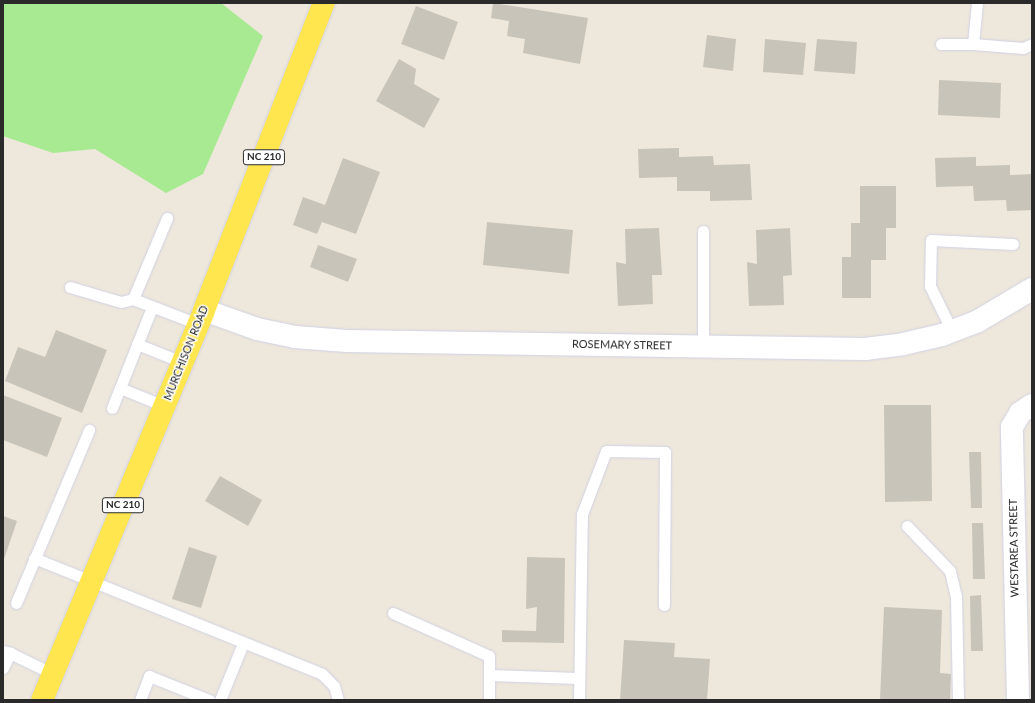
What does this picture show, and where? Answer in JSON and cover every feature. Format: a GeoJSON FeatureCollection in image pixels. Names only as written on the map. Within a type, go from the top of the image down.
{"type":"FeatureCollection","features":[{"type":"Feature","properties":{"kind":"main road","name":"MURCHISON ROAD"},"geometry":{"type":"LineString","coordinates":[[42,700],[201,317],[324,3]]}},
{"type":"Feature","properties":{"kind":"street","name":"ROSEMARY STREET"},"geometry":{"type":"LineString","coordinates":[[201,317],[302,338],[347,341],[865,349],[904,344],[952,331],[1001,309],[1032,288]]}},
{"type":"Feature","properties":{"kind":"street","name":"WESTAREA STREET"},"geometry":{"type":"LineString","coordinates":[[1018,700],[1012,427],[1020,413],[1032,406]]}},
{"type":"Feature","properties":{"kind":"lane"},"geometry":{"type":"LineString","coordinates":[[973,44],[977,3]]}},
{"type":"Feature","properties":{"kind":"lane"},"geometry":{"type":"LineString","coordinates":[[941,44],[973,44],[1023,48],[1032,44]]}},
{"type":"Feature","properties":{"kind":"lane"},"geometry":{"type":"LineString","coordinates":[[133,299],[167,218]]}},
{"type":"Feature","properties":{"kind":"lane"},"geometry":{"type":"LineString","coordinates":[[702,231],[703,346]]}},
{"type":"Feature","properties":{"kind":"lane"},"geometry":{"type":"LineString","coordinates":[[952,331],[930,286],[931,240],[1013,244]]}},
{"type":"Feature","properties":{"kind":"lane"},"geometry":{"type":"LineString","coordinates":[[70,286],[120,302],[133,299],[152,307],[201,317]]}},
{"type":"Feature","properties":{"kind":"lane"},"geometry":{"type":"LineString","coordinates":[[112,408],[152,307]]}},
{"type":"Feature","properties":{"kind":"lane"},"geometry":{"type":"LineString","coordinates":[[137,344],[182,362]]}},
{"type":"Feature","properties":{"kind":"lane"},"geometry":{"type":"LineString","coordinates":[[120,388],[164,406]]}},
{"type":"Feature","properties":{"kind":"lane"},"geometry":{"type":"LineString","coordinates":[[16,603],[89,430]]}},
{"type":"Feature","properties":{"kind":"lane"},"geometry":{"type":"LineString","coordinates":[[579,700],[578,678],[582,514],[606,451],[666,452],[664,605]]}},
{"type":"Feature","properties":{"kind":"lane"},"geometry":{"type":"LineString","coordinates":[[908,526],[950,571],[956,596],[958,700]]}},
{"type":"Feature","properties":{"kind":"lane"},"geometry":{"type":"LineString","coordinates":[[34,558],[322,674],[334,686],[338,700]]}},
{"type":"Feature","properties":{"kind":"lane"},"geometry":{"type":"LineString","coordinates":[[393,614],[489,656],[489,700]]}},
{"type":"Feature","properties":{"kind":"lane"},"geometry":{"type":"LineString","coordinates":[[220,700],[243,643]]}},
{"type":"Feature","properties":{"kind":"lane"},"geometry":{"type":"LineString","coordinates":[[3,668],[6,652],[53,674]]}},
{"type":"Feature","properties":{"kind":"lane"},"geometry":{"type":"LineString","coordinates":[[489,675],[578,678]]}},
{"type":"Feature","properties":{"kind":"lane"},"geometry":{"type":"LineString","coordinates":[[140,700],[149,676],[209,700]]}},
{"type":"Feature","properties":{"kind":"green space"},"geometry":{"type":"Polygon","coordinates":[[[3,3],[221,3],[263,36],[203,174],[166,193],[95,149],[53,153],[3,136],[3,3]]]}},
{"type":"Feature","properties":{"kind":"building"},"geometry":{"type":"Polygon","coordinates":[[[493,3],[588,18],[580,64],[523,53],[525,39],[507,36],[509,21],[491,18],[493,3]]]}},
{"type":"Feature","properties":{"kind":"building"},"geometry":{"type":"Polygon","coordinates":[[[416,6],[458,22],[444,60],[401,44],[416,6]]]}},
{"type":"Feature","properties":{"kind":"building"},"geometry":{"type":"Polygon","coordinates":[[[707,35],[736,39],[733,71],[703,67],[707,35]]]}},
{"type":"Feature","properties":{"kind":"building"},"geometry":{"type":"Polygon","coordinates":[[[765,39],[806,43],[803,75],[763,72],[765,39]]]}},
{"type":"Feature","properties":{"kind":"building"},"geometry":{"type":"Polygon","coordinates":[[[817,39],[857,42],[855,74],[814,71],[817,39]]]}},
{"type":"Feature","properties":{"kind":"building"},"geometry":{"type":"Polygon","coordinates":[[[399,59],[416,69],[414,84],[440,99],[424,128],[376,101],[399,59]]]}},
{"type":"Feature","properties":{"kind":"building"},"geometry":{"type":"Polygon","coordinates":[[[939,80],[1001,83],[1000,118],[938,115],[939,80]]]}},
{"type":"Feature","properties":{"kind":"building"},"geometry":{"type":"Polygon","coordinates":[[[679,148],[679,157],[713,156],[714,165],[750,164],[752,200],[710,201],[710,191],[677,191],[677,177],[639,178],[638,149],[679,148]]]}},
{"type":"Feature","properties":{"kind":"building"},"geometry":{"type":"Polygon","coordinates":[[[976,157],[976,166],[1010,165],[1010,175],[1032,174],[1032,210],[1007,211],[1006,200],[974,201],[973,186],[936,187],[935,158],[976,157]]]}},
{"type":"Feature","properties":{"kind":"building"},"geometry":{"type":"Polygon","coordinates":[[[343,158],[380,172],[356,234],[322,222],[317,234],[293,225],[303,197],[325,205],[343,158]]]}},
{"type":"Feature","properties":{"kind":"building"},"geometry":{"type":"Polygon","coordinates":[[[860,186],[896,186],[896,228],[886,228],[886,260],[871,260],[871,298],[842,298],[842,257],[851,257],[851,223],[860,223],[860,186]]]}},
{"type":"Feature","properties":{"kind":"building"},"geometry":{"type":"Polygon","coordinates":[[[487,222],[573,230],[569,274],[483,265],[487,222]]]}},
{"type":"Feature","properties":{"kind":"building"},"geometry":{"type":"Polygon","coordinates":[[[659,228],[662,275],[652,275],[653,304],[618,306],[616,262],[626,264],[625,229],[659,228]]]}},
{"type":"Feature","properties":{"kind":"building"},"geometry":{"type":"Polygon","coordinates":[[[790,228],[792,275],[783,276],[784,305],[749,306],[747,262],[757,264],[756,230],[790,228]]]}},
{"type":"Feature","properties":{"kind":"building"},"geometry":{"type":"Polygon","coordinates":[[[318,245],[357,259],[348,282],[310,267],[318,245]]]}},
{"type":"Feature","properties":{"kind":"building"},"geometry":{"type":"Polygon","coordinates":[[[56,330],[107,350],[82,413],[5,381],[18,347],[45,357],[56,330]]]}},
{"type":"Feature","properties":{"kind":"building"},"geometry":{"type":"Polygon","coordinates":[[[3,395],[62,418],[47,457],[3,440],[3,395]]]}},
{"type":"Feature","properties":{"kind":"building"},"geometry":{"type":"Polygon","coordinates":[[[884,405],[931,405],[932,501],[885,502],[884,405]]]}},
{"type":"Feature","properties":{"kind":"building"},"geometry":{"type":"Polygon","coordinates":[[[969,452],[981,452],[982,508],[971,508],[969,452]]]}},
{"type":"Feature","properties":{"kind":"building"},"geometry":{"type":"Polygon","coordinates":[[[220,476],[262,500],[248,526],[205,501],[220,476]]]}},
{"type":"Feature","properties":{"kind":"building"},"geometry":{"type":"Polygon","coordinates":[[[3,516],[17,521],[3,562],[3,516]]]}},
{"type":"Feature","properties":{"kind":"building"},"geometry":{"type":"Polygon","coordinates":[[[972,523],[983,523],[985,579],[973,579],[972,523]]]}},
{"type":"Feature","properties":{"kind":"building"},"geometry":{"type":"Polygon","coordinates":[[[189,547],[217,556],[201,608],[172,599],[189,547]]]}},
{"type":"Feature","properties":{"kind":"building"},"geometry":{"type":"Polygon","coordinates":[[[527,557],[565,558],[564,643],[502,642],[502,630],[536,631],[537,607],[526,609],[527,557]]]}},
{"type":"Feature","properties":{"kind":"building"},"geometry":{"type":"Polygon","coordinates":[[[981,595],[983,651],[971,651],[970,596],[981,595]]]}},
{"type":"Feature","properties":{"kind":"building"},"geometry":{"type":"Polygon","coordinates":[[[884,607],[942,610],[940,673],[951,674],[950,700],[880,700],[884,607]]]}},
{"type":"Feature","properties":{"kind":"building"},"geometry":{"type":"Polygon","coordinates":[[[624,640],[675,643],[674,657],[710,659],[707,700],[620,700],[624,640]]]}}]}
